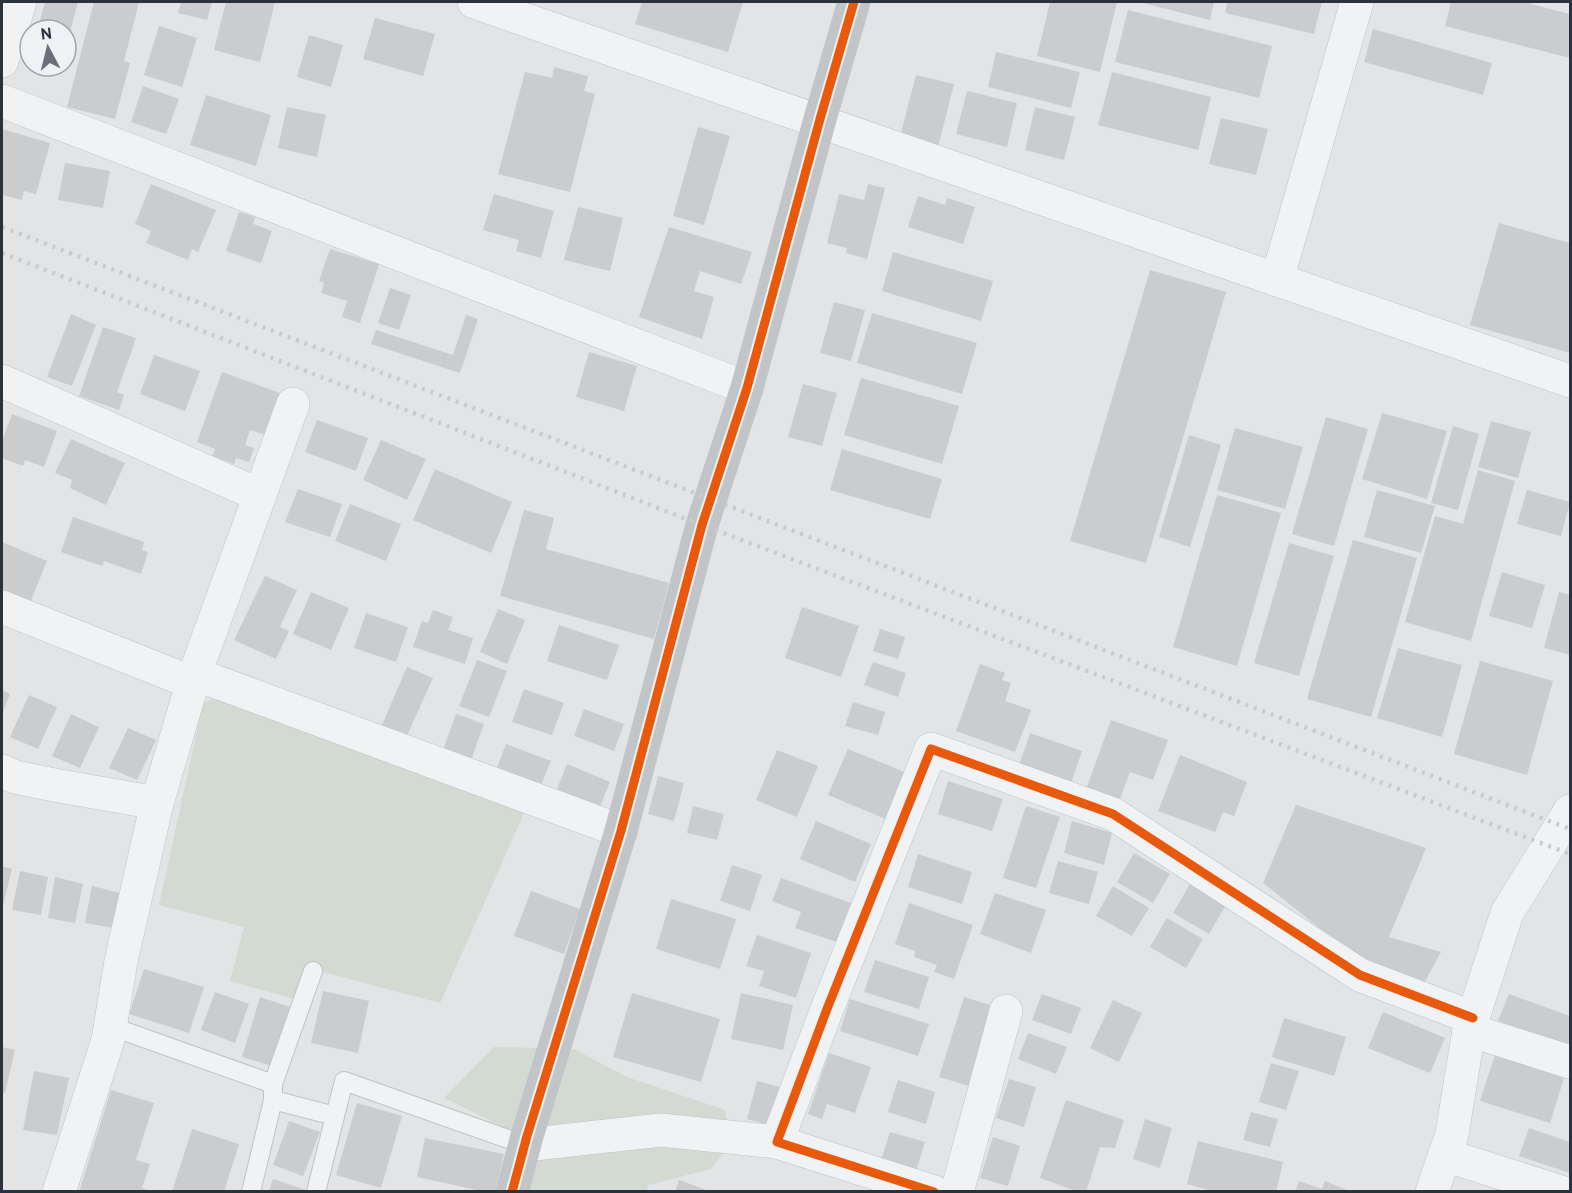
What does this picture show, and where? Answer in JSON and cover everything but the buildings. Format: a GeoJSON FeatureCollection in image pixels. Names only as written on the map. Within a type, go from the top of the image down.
{"type":"FeatureCollection","features":[{"type":"Feature","properties":{"kind":"street"},"geometry":{"type":"LineString","coordinates":[[2,61],[20,2]]}},
{"type":"Feature","properties":{"kind":"street"},"geometry":{"type":"LineString","coordinates":[[474,2],[820,119],[1570,381]]}},
{"type":"Feature","properties":{"kind":"street"},"geometry":{"type":"LineString","coordinates":[[512,1191],[621,831],[702,525],[747,388],[854,2]]}},
{"type":"Feature","properties":{"kind":"street"},"geometry":{"type":"LineString","coordinates":[[1277,280],[1357,2]]}},
{"type":"Feature","properties":{"kind":"street"},"geometry":{"type":"LineString","coordinates":[[2,101],[747,388]]}},
{"type":"Feature","properties":{"kind":"street"},"geometry":{"type":"LineString","coordinates":[[2,381],[259,495]]}},
{"type":"Feature","properties":{"kind":"street"},"geometry":{"type":"LineString","coordinates":[[59,1191],[111,1026],[122,961],[157,802],[194,678],[293,404]]}},
{"type":"Feature","properties":{"kind":"street"},"geometry":{"type":"LineString","coordinates":[[2,607],[621,831]]}},
{"type":"Feature","properties":{"kind":"street"},"geometry":{"type":"LineString","coordinates":[[777,1142],[827,1009],[931,749],[1113,814],[1360,975],[1471,1024],[1570,1062]]}},
{"type":"Feature","properties":{"kind":"street"},"geometry":{"type":"LineString","coordinates":[[6,778],[157,802]]}},
{"type":"Feature","properties":{"kind":"street"},"geometry":{"type":"LineString","coordinates":[[1432,1191],[1452,1134],[1471,1024],[1507,913],[1570,811]]}},
{"type":"Feature","properties":{"kind":"street"},"geometry":{"type":"LineString","coordinates":[[957,1191],[1006,1011]]}},
{"type":"Feature","properties":{"kind":"street"},"geometry":{"type":"LineString","coordinates":[[525,1145],[662,1130],[777,1142],[934,1191]]}},
{"type":"Feature","properties":{"kind":"street"},"geometry":{"type":"LineString","coordinates":[[1445,1155],[1561,1191]]}},
{"type":"Feature","properties":{"kind":"lane"},"geometry":{"type":"LineString","coordinates":[[251,1191],[273,1092],[313,971]]}},
{"type":"Feature","properties":{"kind":"lane"},"geometry":{"type":"LineString","coordinates":[[111,1026],[335,1116]]}},
{"type":"Feature","properties":{"kind":"lane"},"geometry":{"type":"LineString","coordinates":[[316,1191],[344,1081],[525,1145]]}},
{"type":"Feature","properties":{"kind":"shaded area"},"geometry":{"type":"Polygon","coordinates":[[[215,698],[525,811],[440,1003],[319,971],[309,1003],[230,981],[244,927],[159,905],[203,703],[215,698]]]}},
{"type":"Feature","properties":{"kind":"shaded area"},"geometry":{"type":"Polygon","coordinates":[[[494,1047],[574,1049],[627,1077],[725,1110],[732,1141],[711,1169],[648,1185],[647,1191],[521,1191],[533,1141],[444,1098],[494,1047]]]}},
{"type":"Feature","properties":{"kind":"railway"},"geometry":{"type":"LineString","coordinates":[[2,227],[1570,829]]}},
{"type":"Feature","properties":{"kind":"railway"},"geometry":{"type":"LineString","coordinates":[[2,253],[702,525],[1570,854]]}},
{"type":"Feature","properties":{"kind":"cycle path"},"geometry":{"type":"LineString","coordinates":[[512,1192],[527,1136],[621,831],[702,525],[747,388],[854,2]]}},
{"type":"Feature","properties":{"kind":"cycle path"},"geometry":{"type":"LineString","coordinates":[[934,1192],[777,1142],[827,1009],[931,749],[1113,814],[1360,975],[1473,1018]]}}]}
